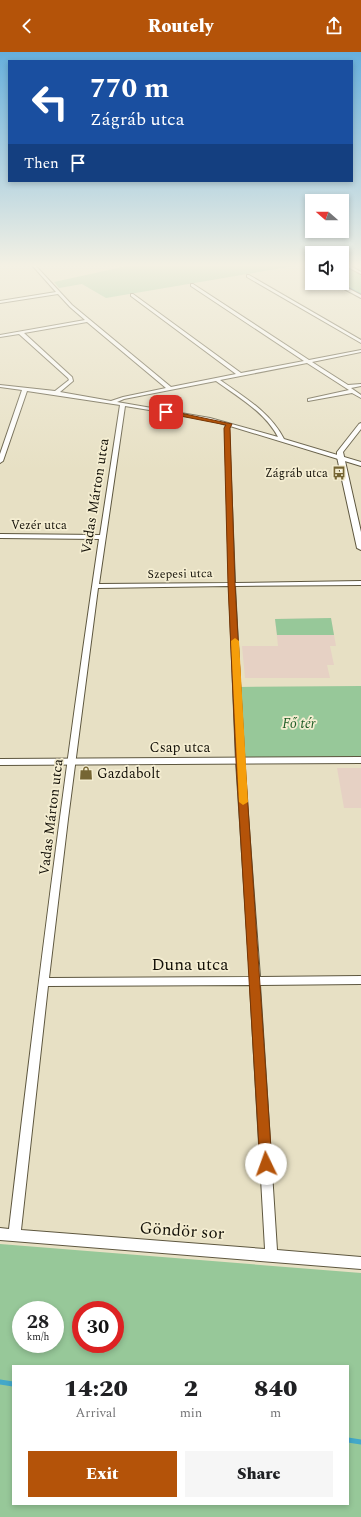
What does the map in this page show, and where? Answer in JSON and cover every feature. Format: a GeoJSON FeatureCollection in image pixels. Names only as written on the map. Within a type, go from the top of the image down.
{"type":"FeatureCollection","features":[{"type":"Feature","properties":{"kind":"street"},"geometry":{"type":"LineString","coordinates":[[0,336],[18,332]]}},
{"type":"Feature","properties":{"kind":"street"},"geometry":{"type":"LineString","coordinates":[[20,332],[70,377],[71,380],[56,393]]}},
{"type":"Feature","properties":{"kind":"street"},"geometry":{"type":"LineString","coordinates":[[104,332],[170,389]]}},
{"type":"Feature","properties":{"kind":"street"},"geometry":{"type":"LineString","coordinates":[[182,332],[240,375]]}},
{"type":"Feature","properties":{"kind":"street"},"geometry":{"type":"LineString","coordinates":[[264,332],[361,397]]}},
{"type":"Feature","properties":{"kind":"street"},"geometry":{"type":"LineString","coordinates":[[345,332],[361,342]]}},
{"type":"Feature","properties":{"kind":"street"},"geometry":{"type":"LineString","coordinates":[[113,402],[123,398],[361,351]]}},
{"type":"Feature","properties":{"kind":"street"},"geometry":{"type":"LineString","coordinates":[[217,380],[269,420],[279,432],[282,440]]}},
{"type":"Feature","properties":{"kind":"street"},"geometry":{"type":"LineString","coordinates":[[347,388],[361,385]]}},
{"type":"Feature","properties":{"kind":"street"},"geometry":{"type":"LineString","coordinates":[[0,386],[113,402],[229,424],[361,464]]}},
{"type":"Feature","properties":{"kind":"street"},"geometry":{"type":"LineString","coordinates":[[0,461],[25,389]]}},
{"type":"Feature","properties":{"kind":"street"},"geometry":{"type":"LineString","coordinates":[[310,400],[353,391]]}},
{"type":"Feature","properties":{"kind":"street","name":"Vadas Márton utca"},"geometry":{"type":"LineString","coordinates":[[14,1235],[43,982],[71,762],[102,537],[123,404]]}},
{"type":"Feature","properties":{"kind":"street"},"geometry":{"type":"LineString","coordinates":[[229,424],[227,428],[232,584],[240,761],[271,1255]]}},
{"type":"Feature","properties":{"kind":"street"},"geometry":{"type":"LineString","coordinates":[[361,425],[340,452],[361,548]]}},
{"type":"Feature","properties":{"kind":"street","name":"Vezér utca"},"geometry":{"type":"LineString","coordinates":[[0,536],[102,537]]}},
{"type":"Feature","properties":{"kind":"street","name":"Szepesi utca"},"geometry":{"type":"LineString","coordinates":[[95,586],[361,583]]}},
{"type":"Feature","properties":{"kind":"street","name":"Csap utca"},"geometry":{"type":"LineString","coordinates":[[0,762],[361,760]]}},
{"type":"Feature","properties":{"kind":"street","name":"Duna utca"},"geometry":{"type":"LineString","coordinates":[[43,982],[361,980]]}},
{"type":"Feature","properties":{"kind":"street","name":"Göndör sor"},"geometry":{"type":"LineString","coordinates":[[0,1234],[361,1263]]}},
{"type":"Feature","properties":{"kind":"shaded area"},"geometry":{"type":"Polygon","coordinates":[[[331,618],[336,646],[330,646],[334,665],[327,665],[330,678],[245,678],[242,646],[278,646],[275,619],[331,618]]]}},
{"type":"Feature","properties":{"kind":"shaded area"},"geometry":{"type":"Polygon","coordinates":[[[337,768],[361,768],[361,808],[344,808],[337,768]]]}},
{"type":"Feature","properties":{"kind":"green space"},"geometry":{"type":"Polygon","coordinates":[[[331,618],[334,635],[277,635],[275,619],[331,618]]]}},
{"type":"Feature","properties":{"kind":"green space","name":"Fő tér"},"geometry":{"type":"Polygon","coordinates":[[[361,686],[361,760],[240,761],[237,687],[361,686]]]}},
{"type":"Feature","properties":{"kind":"green space"},"geometry":{"type":"Polygon","coordinates":[[[0,1244],[361,1273],[361,1517],[0,1517],[0,1244]]]}},
{"type":"Feature","properties":{"kind":"waterway"},"geometry":{"type":"LineString","coordinates":[[0,1382],[12,1384]]}},
{"type":"Feature","properties":{"kind":"waterway"},"geometry":{"type":"LineString","coordinates":[[349,1440],[361,1442]]}},
{"type":"Feature","properties":{"kind":"slow traffic"},"geometry":{"type":"LineString","coordinates":[[235,641],[243,802]]}},
{"type":"Feature","properties":{"kind":"place","name":"Zágráb utca"},"geometry":{"type":"Point","coordinates":[339,473]}},
{"type":"Feature","properties":{"kind":"place","name":"Gazdabolt"},"geometry":{"type":"Point","coordinates":[86,773]}},
{"type":"Feature","properties":{"kind":"route"},"geometry":{"type":"LineString","coordinates":[[166,412],[210,419],[229,424],[227,428],[232,584],[240,761],[266,1164]]}}]}
